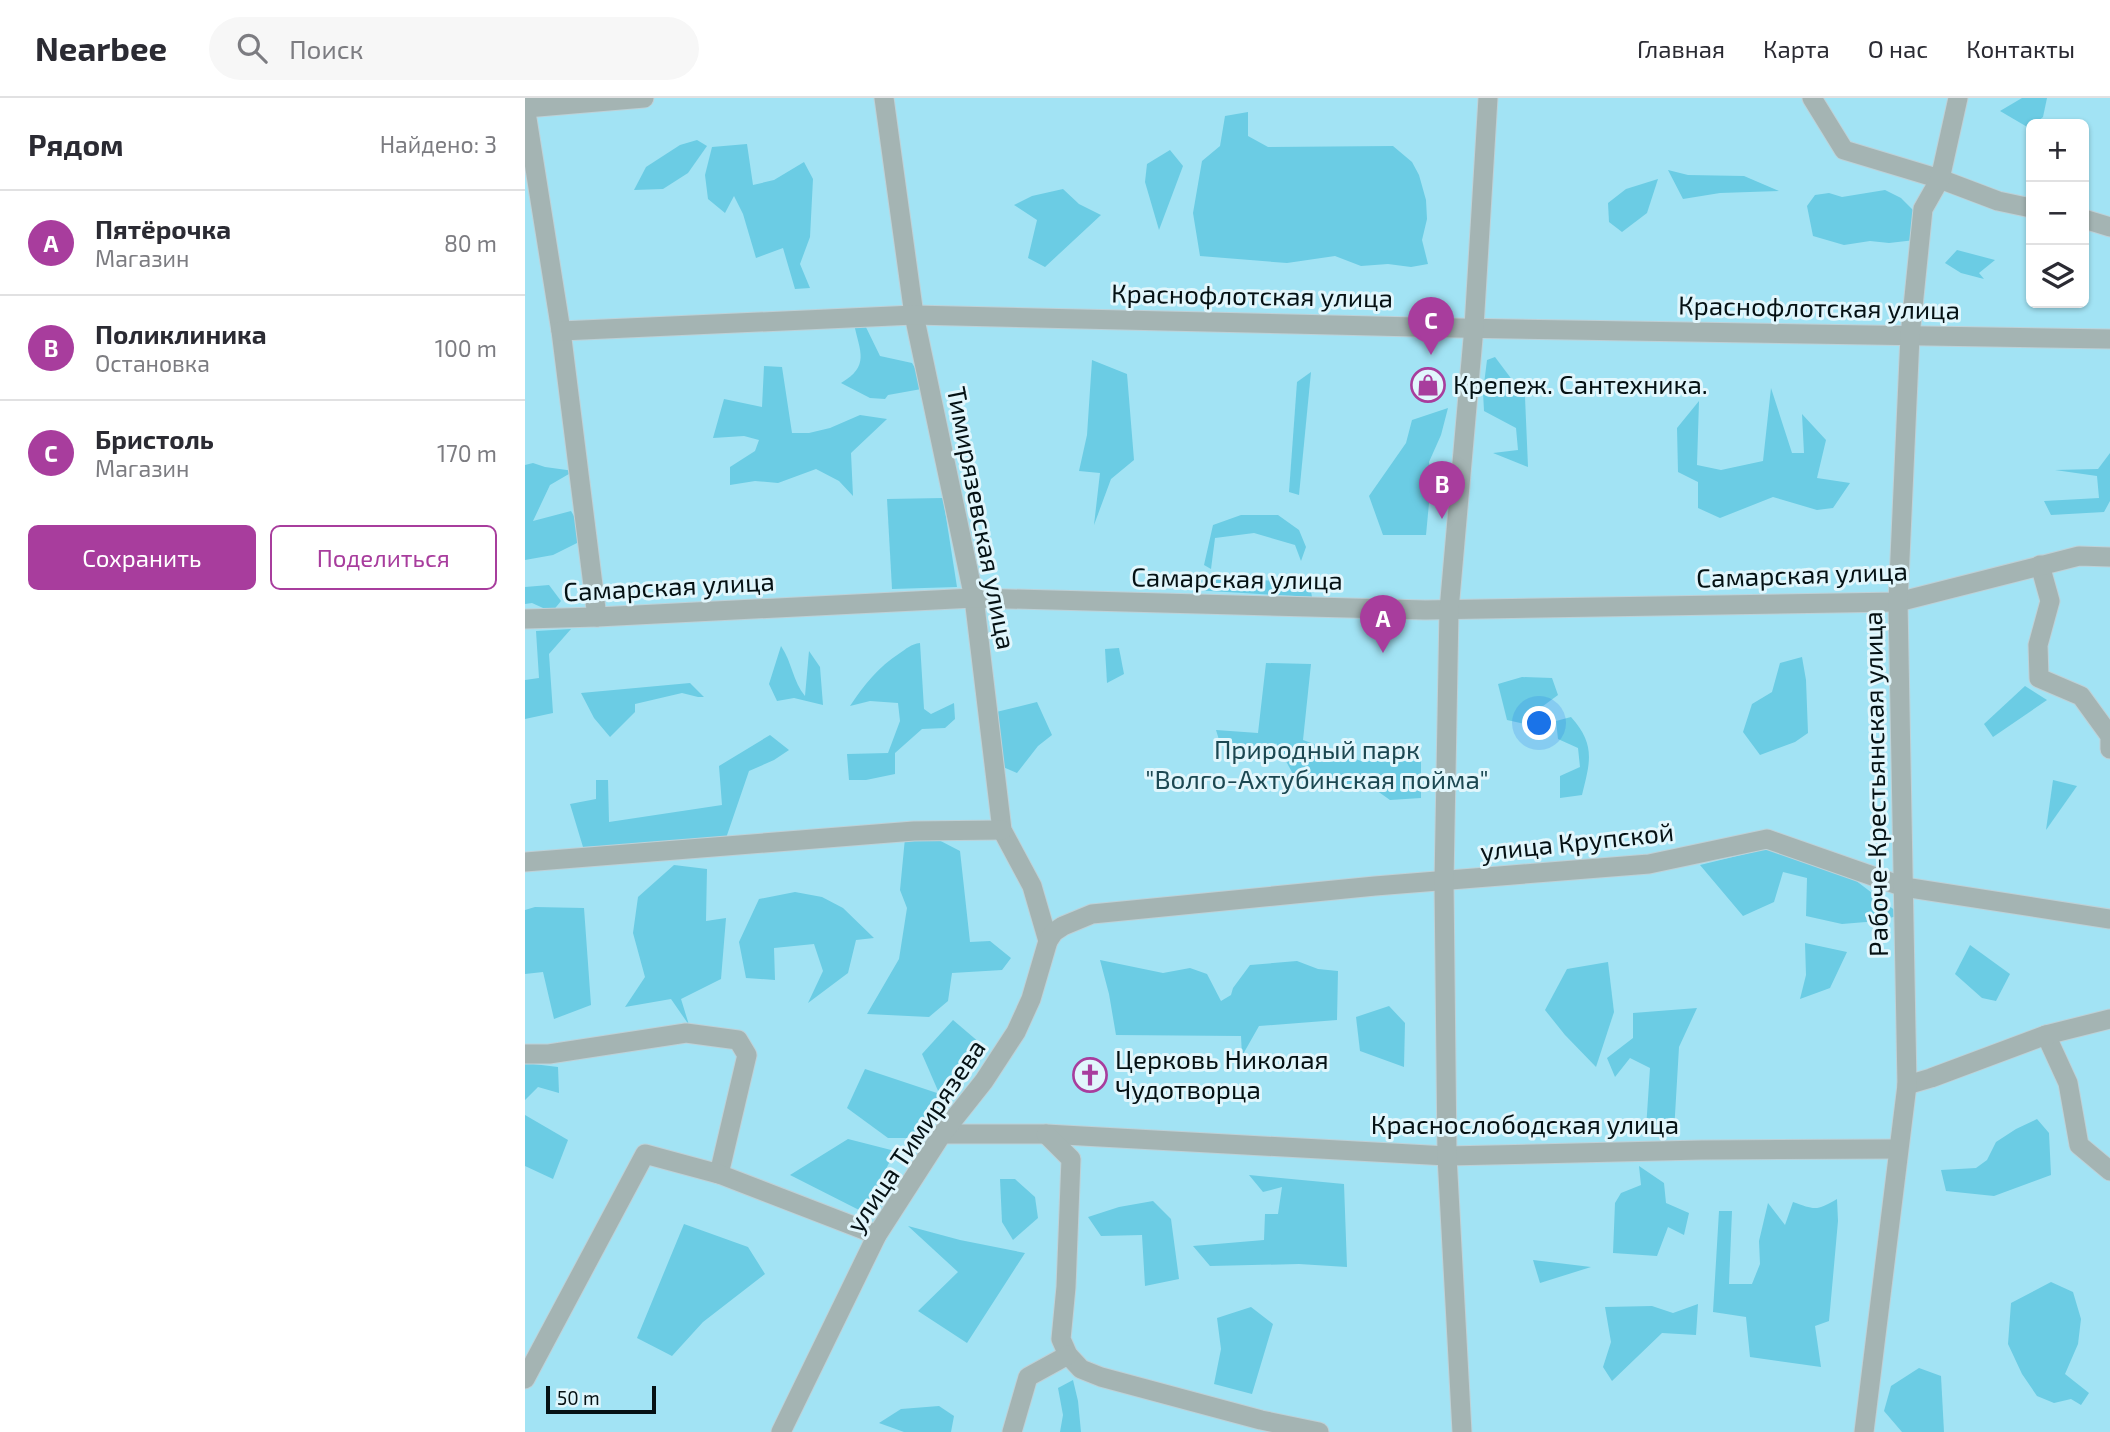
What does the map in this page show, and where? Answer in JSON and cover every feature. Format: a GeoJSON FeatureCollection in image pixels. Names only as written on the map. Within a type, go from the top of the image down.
{"type":"FeatureCollection","features":[{"type":"Feature","properties":{"kind":"street"},"geometry":{"type":"LineString","coordinates":[[597,617],[561,331],[525,107],[644,98]]}},
{"type":"Feature","properties":{"kind":"street","name":"Тимирязевская улица"},"geometry":{"type":"LineString","coordinates":[[884,98],[915,315],[974,598],[1002,830],[1032,886],[1048,941]]}},
{"type":"Feature","properties":{"kind":"street"},"geometry":{"type":"LineString","coordinates":[[1462,1432],[1447,1156],[1444,882],[1449,610],[1474,327],[1488,98]]}},
{"type":"Feature","properties":{"kind":"street"},"geometry":{"type":"LineString","coordinates":[[1812,98],[1844,150],[1940,179],[1998,201],[2026,207]]}},
{"type":"Feature","properties":{"kind":"street","name":"Рабоче-Крестьянская улица"},"geometry":{"type":"LineString","coordinates":[[1864,1432],[1907,1084],[1898,602],[1910,336],[1923,209],[1940,179],[1958,98]]}},
{"type":"Feature","properties":{"kind":"street"},"geometry":{"type":"LineString","coordinates":[[2089,221],[2110,227]]}},
{"type":"Feature","properties":{"kind":"street","name":"Краснофлотская улица"},"geometry":{"type":"LineString","coordinates":[[561,331],[915,315],[2110,339]]}},
{"type":"Feature","properties":{"kind":"street","name":"Самарская улица"},"geometry":{"type":"LineString","coordinates":[[525,619],[974,598],[1449,610],[1898,602],[2079,555],[2110,557]]}},
{"type":"Feature","properties":{"kind":"street"},"geometry":{"type":"LineString","coordinates":[[2040,565],[2050,601],[2038,645],[2039,678],[2081,696],[2110,736],[2110,749]]}},
{"type":"Feature","properties":{"kind":"street"},"geometry":{"type":"LineString","coordinates":[[525,862],[914,831],[1002,830]]}},
{"type":"Feature","properties":{"kind":"street","name":"улица Крупской"},"geometry":{"type":"LineString","coordinates":[[1048,941],[1054,932],[1063,926],[1092,914],[1375,886],[1649,864],[1767,839],[1905,887],[2110,919]]}},
{"type":"Feature","properties":{"kind":"street","name":"улица Тимирязева"},"geometry":{"type":"LineString","coordinates":[[781,1432],[877,1235],[941,1134],[984,1081],[1016,1032],[1031,999],[1048,941]]}},
{"type":"Feature","properties":{"kind":"street"},"geometry":{"type":"LineString","coordinates":[[1907,1084],[1931,1078],[2046,1035],[2110,1019]]}},
{"type":"Feature","properties":{"kind":"street"},"geometry":{"type":"LineString","coordinates":[[525,1054],[548,1054],[686,1033],[738,1040],[747,1055],[719,1174]]}},
{"type":"Feature","properties":{"kind":"street"},"geometry":{"type":"LineString","coordinates":[[2046,1035],[2068,1083],[2079,1145],[2110,1171]]}},
{"type":"Feature","properties":{"kind":"street","name":"Краснослободская улица"},"geometry":{"type":"LineString","coordinates":[[941,1134],[1047,1134],[1447,1156],[1898,1149]]}},
{"type":"Feature","properties":{"kind":"street"},"geometry":{"type":"LineString","coordinates":[[1047,1134],[1071,1160],[1061,1339],[1068,1355],[1081,1369],[1101,1377],[1259,1426],[1319,1432]]}},
{"type":"Feature","properties":{"kind":"street"},"geometry":{"type":"LineString","coordinates":[[525,1379],[645,1153],[719,1174],[877,1235]]}},
{"type":"Feature","properties":{"kind":"street"},"geometry":{"type":"LineString","coordinates":[[1012,1432],[1028,1377],[1068,1355]]}},
{"type":"Feature","properties":{"kind":"green space","name":"Природный парк \"Волго-Ахтубинская пойма\""},"geometry":{"type":"Polygon","coordinates":[[[525,98],[2110,98],[2110,1432],[525,1432],[525,98]]]}},
{"type":"Feature","properties":{"kind":"green space"},"geometry":{"type":"Polygon","coordinates":[[[2022,98],[2047,98],[2043,117],[2026,119],[2026,126],[2000,111],[2022,98]]]}},
{"type":"Feature","properties":{"kind":"green space"},"geometry":{"type":"Polygon","coordinates":[[[1248,112],[1248,136],[1268,147],[1393,146],[1412,162],[1426,200],[1427,219],[1422,240],[1428,264],[1411,267],[1388,264],[1361,266],[1335,256],[1287,263],[1200,256],[1193,213],[1202,161],[1220,146],[1225,116],[1248,112]]]}},
{"type":"Feature","properties":{"kind":"green space"},"geometry":{"type":"Polygon","coordinates":[[[697,140],[707,146],[688,173],[663,189],[634,190],[646,167],[680,145],[697,140]]]}},
{"type":"Feature","properties":{"kind":"green space"},"geometry":{"type":"Polygon","coordinates":[[[747,144],[753,185],[774,180],[804,162],[813,179],[810,237],[800,264],[810,288],[795,289],[783,248],[756,258],[743,214],[734,196],[725,213],[708,199],[705,175],[712,147],[747,144]]]}},
{"type":"Feature","properties":{"kind":"green space"},"geometry":{"type":"Polygon","coordinates":[[[1170,150],[1183,166],[1159,230],[1145,182],[1147,164],[1170,150]]]}},
{"type":"Feature","properties":{"kind":"green space"},"geometry":{"type":"Polygon","coordinates":[[[1668,170],[1688,175],[1744,176],[1779,191],[1720,193],[1683,199],[1668,170]]]}},
{"type":"Feature","properties":{"kind":"green space"},"geometry":{"type":"Polygon","coordinates":[[[1658,179],[1647,213],[1622,232],[1609,222],[1608,203],[1626,189],[1658,179]]]}},
{"type":"Feature","properties":{"kind":"green space"},"geometry":{"type":"Polygon","coordinates":[[[1063,189],[1079,204],[1101,215],[1045,267],[1028,258],[1037,220],[1014,205],[1032,196],[1063,189]]]}},
{"type":"Feature","properties":{"kind":"green space"},"geometry":{"type":"Polygon","coordinates":[[[1885,190],[1901,198],[1915,212],[1915,240],[1889,243],[1870,241],[1844,245],[1813,236],[1807,206],[1815,195],[1829,193],[1842,197],[1885,190]]]}},
{"type":"Feature","properties":{"kind":"green space"},"geometry":{"type":"Polygon","coordinates":[[[1957,250],[1995,260],[1979,273],[1984,279],[1961,273],[1945,263],[1957,250]]]}},
{"type":"Feature","properties":{"kind":"green space"},"geometry":{"type":"Polygon","coordinates":[[[861,317],[880,356],[912,363],[927,388],[888,395],[885,399],[870,398],[841,383],[856,371],[861,358],[854,324],[861,317]]]}},
{"type":"Feature","properties":{"kind":"green space"},"geometry":{"type":"Polygon","coordinates":[[[1495,357],[1525,397],[1528,467],[1493,453],[1518,450],[1516,428],[1484,411],[1483,392],[1487,360],[1495,357]]]}},
{"type":"Feature","properties":{"kind":"green space"},"geometry":{"type":"Polygon","coordinates":[[[1092,360],[1127,374],[1134,460],[1111,479],[1094,525],[1100,473],[1079,471],[1087,435],[1092,360]]]}},
{"type":"Feature","properties":{"kind":"green space"},"geometry":{"type":"Polygon","coordinates":[[[764,366],[782,367],[792,433],[809,433],[830,428],[860,415],[887,419],[851,453],[853,496],[839,481],[816,469],[778,483],[755,481],[730,485],[730,467],[755,451],[759,440],[744,436],[713,438],[724,399],[762,407],[764,366]]]}},
{"type":"Feature","properties":{"kind":"green space"},"geometry":{"type":"Polygon","coordinates":[[[1311,372],[1299,495],[1289,492],[1297,382],[1311,372]]]}},
{"type":"Feature","properties":{"kind":"green space"},"geometry":{"type":"Polygon","coordinates":[[[1771,388],[1792,453],[1804,453],[1802,414],[1826,440],[1817,478],[1850,483],[1833,508],[1817,510],[1773,497],[1720,518],[1698,508],[1698,482],[1678,472],[1677,428],[1699,401],[1697,465],[1721,470],[1763,461],[1771,388]]]}},
{"type":"Feature","properties":{"kind":"green space"},"geometry":{"type":"Polygon","coordinates":[[[1448,408],[1441,435],[1429,462],[1431,482],[1426,535],[1383,535],[1369,496],[1406,443],[1412,420],[1448,408]]]}},
{"type":"Feature","properties":{"kind":"green space"},"geometry":{"type":"Polygon","coordinates":[[[2110,453],[2110,501],[2104,512],[2051,515],[2044,501],[2099,498],[2097,476],[2055,470],[2098,469],[2110,453]]]}},
{"type":"Feature","properties":{"kind":"green space"},"geometry":{"type":"Polygon","coordinates":[[[533,463],[574,471],[550,485],[533,521],[571,511],[587,538],[553,555],[525,560],[525,465],[533,463]]]}},
{"type":"Feature","properties":{"kind":"green space"},"geometry":{"type":"Polygon","coordinates":[[[943,498],[957,587],[892,589],[887,499],[943,498]]]}},
{"type":"Feature","properties":{"kind":"green space"},"geometry":{"type":"Polygon","coordinates":[[[1241,515],[1278,515],[1299,530],[1306,547],[1301,561],[1295,545],[1254,533],[1215,538],[1211,569],[1204,565],[1213,525],[1241,515]]]}},
{"type":"Feature","properties":{"kind":"green space"},"geometry":{"type":"Polygon","coordinates":[[[1199,576],[1292,582],[1309,580],[1312,597],[1194,590],[1199,576]]]}},
{"type":"Feature","properties":{"kind":"green space"},"geometry":{"type":"Polygon","coordinates":[[[549,585],[561,601],[552,612],[532,603],[525,604],[525,587],[549,585]]]}},
{"type":"Feature","properties":{"kind":"green space"},"geometry":{"type":"Polygon","coordinates":[[[571,629],[549,654],[553,713],[525,719],[525,680],[539,678],[536,631],[571,629]]]}},
{"type":"Feature","properties":{"kind":"green space"},"geometry":{"type":"Polygon","coordinates":[[[920,643],[924,709],[931,714],[954,703],[955,719],[945,728],[922,729],[895,753],[895,774],[866,780],[849,780],[847,754],[888,753],[900,721],[898,703],[870,701],[850,706],[878,670],[909,647],[920,643]]]}},
{"type":"Feature","properties":{"kind":"green space"},"geometry":{"type":"Polygon","coordinates":[[[781,646],[805,696],[809,651],[820,667],[823,705],[794,698],[777,701],[769,684],[781,646]]]}},
{"type":"Feature","properties":{"kind":"green space"},"geometry":{"type":"Polygon","coordinates":[[[1119,648],[1124,674],[1107,683],[1105,649],[1119,648]]]}},
{"type":"Feature","properties":{"kind":"green space"},"geometry":{"type":"Polygon","coordinates":[[[1802,657],[1806,680],[1808,733],[1795,742],[1760,755],[1743,732],[1752,704],[1772,692],[1780,663],[1802,657]]]}},
{"type":"Feature","properties":{"kind":"green space"},"geometry":{"type":"Polygon","coordinates":[[[1266,663],[1311,664],[1303,740],[1361,761],[1421,761],[1421,798],[1390,800],[1366,783],[1328,788],[1293,774],[1276,743],[1265,763],[1220,743],[1216,730],[1258,733],[1266,663]]]}},
{"type":"Feature","properties":{"kind":"green space"},"geometry":{"type":"Polygon","coordinates":[[[1522,677],[1552,678],[1558,695],[1539,709],[1529,725],[1507,720],[1498,684],[1522,677]]]}},
{"type":"Feature","properties":{"kind":"green space"},"geometry":{"type":"Polygon","coordinates":[[[690,683],[704,697],[682,693],[635,704],[635,712],[610,737],[594,718],[581,693],[690,683]]]}},
{"type":"Feature","properties":{"kind":"green space"},"geometry":{"type":"Polygon","coordinates":[[[2025,686],[2047,700],[1993,737],[1984,724],[2025,686]]]}},
{"type":"Feature","properties":{"kind":"green space"},"geometry":{"type":"Polygon","coordinates":[[[1037,702],[1052,735],[1038,746],[1017,773],[1003,767],[992,713],[1037,702]]]}},
{"type":"Feature","properties":{"kind":"green space"},"geometry":{"type":"Polygon","coordinates":[[[1571,717],[1588,745],[1589,763],[1582,795],[1560,798],[1560,776],[1580,767],[1578,748],[1558,739],[1556,721],[1571,717]]]}},
{"type":"Feature","properties":{"kind":"green space"},"geometry":{"type":"Polygon","coordinates":[[[770,735],[789,750],[749,771],[725,841],[583,847],[570,804],[596,799],[596,780],[608,780],[609,822],[722,805],[719,766],[770,735]]]}},
{"type":"Feature","properties":{"kind":"green space"},"geometry":{"type":"Polygon","coordinates":[[[2053,780],[2077,786],[2046,830],[2053,780]]]}},
{"type":"Feature","properties":{"kind":"green space"},"geometry":{"type":"Polygon","coordinates":[[[931,836],[960,851],[970,942],[990,941],[1011,958],[1002,970],[952,973],[948,1001],[929,1017],[867,1014],[899,959],[907,908],[900,890],[905,838],[931,836]]]}},
{"type":"Feature","properties":{"kind":"green space"},"geometry":{"type":"Polygon","coordinates":[[[1782,845],[1855,880],[1901,915],[1878,921],[1842,924],[1806,916],[1807,878],[1783,872],[1774,902],[1743,916],[1700,865],[1782,845]]]}},
{"type":"Feature","properties":{"kind":"green space"},"geometry":{"type":"Polygon","coordinates":[[[674,865],[707,869],[706,921],[726,918],[721,979],[681,999],[689,1025],[671,999],[625,1007],[645,977],[633,933],[638,897],[674,865]]]}},
{"type":"Feature","properties":{"kind":"green space"},"geometry":{"type":"Polygon","coordinates":[[[795,892],[822,897],[843,908],[874,938],[856,940],[848,973],[808,1003],[823,971],[814,944],[774,948],[775,980],[746,978],[739,942],[759,899],[795,892]]]}},
{"type":"Feature","properties":{"kind":"green space"},"geometry":{"type":"Polygon","coordinates":[[[535,907],[584,908],[591,1005],[554,1019],[543,972],[525,974],[525,910],[535,907]]]}},
{"type":"Feature","properties":{"kind":"green space"},"geometry":{"type":"Polygon","coordinates":[[[1805,943],[1847,952],[1830,988],[1800,999],[1806,975],[1805,943]]]}},
{"type":"Feature","properties":{"kind":"green space"},"geometry":{"type":"Polygon","coordinates":[[[1970,945],[2010,974],[1996,1001],[1982,998],[1955,974],[1970,945]]]}},
{"type":"Feature","properties":{"kind":"green space"},"geometry":{"type":"Polygon","coordinates":[[[1100,960],[1163,973],[1190,968],[1207,974],[1221,1001],[1231,995],[1250,965],[1297,961],[1318,969],[1338,971],[1337,1020],[1259,1026],[1242,1056],[1241,1036],[1116,1035],[1100,960]]]}},
{"type":"Feature","properties":{"kind":"green space"},"geometry":{"type":"Polygon","coordinates":[[[1608,962],[1614,1012],[1596,1067],[1545,1010],[1567,969],[1608,962]]]}},
{"type":"Feature","properties":{"kind":"green space"},"geometry":{"type":"Polygon","coordinates":[[[1389,1006],[1405,1023],[1404,1067],[1360,1051],[1356,1017],[1389,1006]]]}},
{"type":"Feature","properties":{"kind":"green space"},"geometry":{"type":"Polygon","coordinates":[[[1697,1008],[1679,1047],[1674,1132],[1646,1129],[1650,1068],[1630,1058],[1615,1077],[1607,1058],[1633,1038],[1633,1013],[1697,1008]]]}},
{"type":"Feature","properties":{"kind":"green space"},"geometry":{"type":"Polygon","coordinates":[[[953,1020],[987,1049],[954,1088],[939,1093],[922,1054],[953,1020]]]}},
{"type":"Feature","properties":{"kind":"green space"},"geometry":{"type":"Polygon","coordinates":[[[525,1063],[558,1067],[559,1093],[538,1087],[525,1100],[525,1063]]]}},
{"type":"Feature","properties":{"kind":"green space"},"geometry":{"type":"Polygon","coordinates":[[[865,1069],[949,1097],[907,1138],[888,1138],[847,1108],[865,1069]]]}},
{"type":"Feature","properties":{"kind":"green space"},"geometry":{"type":"Polygon","coordinates":[[[525,1115],[568,1140],[553,1179],[525,1166],[525,1115]]]}},
{"type":"Feature","properties":{"kind":"green space"},"geometry":{"type":"Polygon","coordinates":[[[2037,1119],[2049,1133],[2051,1175],[1994,1196],[1946,1191],[1941,1170],[1976,1168],[1987,1160],[1996,1142],[2037,1119]]]}},
{"type":"Feature","properties":{"kind":"green space"},"geometry":{"type":"Polygon","coordinates":[[[848,1139],[895,1151],[886,1169],[881,1206],[863,1212],[790,1175],[848,1139]]]}},
{"type":"Feature","properties":{"kind":"green space"},"geometry":{"type":"Polygon","coordinates":[[[1639,1166],[1664,1183],[1666,1203],[1689,1213],[1684,1235],[1668,1227],[1657,1256],[1613,1253],[1615,1203],[1621,1193],[1641,1185],[1639,1166]]]}},
{"type":"Feature","properties":{"kind":"green space"},"geometry":{"type":"Polygon","coordinates":[[[1249,1175],[1344,1184],[1347,1267],[1299,1264],[1210,1266],[1193,1246],[1264,1240],[1265,1214],[1278,1214],[1282,1187],[1263,1192],[1249,1175]]]}},
{"type":"Feature","properties":{"kind":"green space"},"geometry":{"type":"Polygon","coordinates":[[[1000,1179],[1015,1179],[1035,1197],[1038,1218],[1013,1240],[1002,1222],[1000,1179]]]}},
{"type":"Feature","properties":{"kind":"green space"},"geometry":{"type":"Polygon","coordinates":[[[1837,1199],[1838,1221],[1829,1321],[1815,1326],[1821,1367],[1750,1357],[1746,1317],[1713,1312],[1719,1211],[1732,1211],[1729,1284],[1752,1284],[1760,1264],[1759,1241],[1768,1203],[1785,1225],[1793,1202],[1816,1208],[1837,1199]]]}},
{"type":"Feature","properties":{"kind":"green space"},"geometry":{"type":"Polygon","coordinates":[[[1153,1201],[1171,1219],[1179,1279],[1145,1286],[1142,1235],[1101,1236],[1088,1217],[1119,1207],[1153,1201]]]}},
{"type":"Feature","properties":{"kind":"green space"},"geometry":{"type":"Polygon","coordinates":[[[684,1224],[748,1247],[765,1274],[703,1322],[672,1356],[637,1338],[684,1224]]]}},
{"type":"Feature","properties":{"kind":"green space"},"geometry":{"type":"Polygon","coordinates":[[[908,1226],[1025,1253],[967,1343],[918,1311],[958,1272],[908,1226]]]}},
{"type":"Feature","properties":{"kind":"green space"},"geometry":{"type":"Polygon","coordinates":[[[1533,1260],[1591,1267],[1540,1283],[1533,1260]]]}},
{"type":"Feature","properties":{"kind":"green space"},"geometry":{"type":"Polygon","coordinates":[[[2051,1282],[2073,1292],[2081,1319],[2078,1344],[2065,1374],[2089,1393],[2081,1405],[2071,1399],[2054,1403],[2037,1396],[2022,1374],[2008,1344],[2011,1303],[2051,1282]]]}},
{"type":"Feature","properties":{"kind":"green space"},"geometry":{"type":"Polygon","coordinates":[[[1698,1304],[1696,1335],[1662,1333],[1612,1381],[1603,1367],[1611,1342],[1605,1307],[1652,1306],[1673,1313],[1698,1304]]]}},
{"type":"Feature","properties":{"kind":"green space"},"geometry":{"type":"Polygon","coordinates":[[[1251,1307],[1273,1324],[1252,1394],[1214,1384],[1221,1349],[1217,1318],[1251,1307]]]}},
{"type":"Feature","properties":{"kind":"green space"},"geometry":{"type":"Polygon","coordinates":[[[1919,1368],[1941,1376],[1944,1432],[1902,1432],[1884,1411],[1891,1386],[1919,1368]]]}},
{"type":"Feature","properties":{"kind":"green space"},"geometry":{"type":"Polygon","coordinates":[[[1073,1380],[1081,1432],[1060,1432],[1063,1415],[1058,1388],[1073,1380]]]}},
{"type":"Feature","properties":{"kind":"green space"},"geometry":{"type":"Polygon","coordinates":[[[939,1406],[954,1416],[951,1432],[904,1432],[879,1423],[901,1409],[939,1406]]]}},
{"type":"Feature","properties":{"kind":"place","name":"Бристоль"},"geometry":{"type":"Point","coordinates":[1431,355]}},
{"type":"Feature","properties":{"kind":"place","name":"Крепеж. Сантехника."},"geometry":{"type":"Point","coordinates":[1428,385]}},
{"type":"Feature","properties":{"kind":"place","name":"Поликлиника"},"geometry":{"type":"Point","coordinates":[1442,519]}},
{"type":"Feature","properties":{"kind":"place","name":"Пятёрочка"},"geometry":{"type":"Point","coordinates":[1383,653]}},
{"type":"Feature","properties":{"kind":"place","name":"Церковь Николая Чудотворца"},"geometry":{"type":"Point","coordinates":[1090,1075]}}]}
